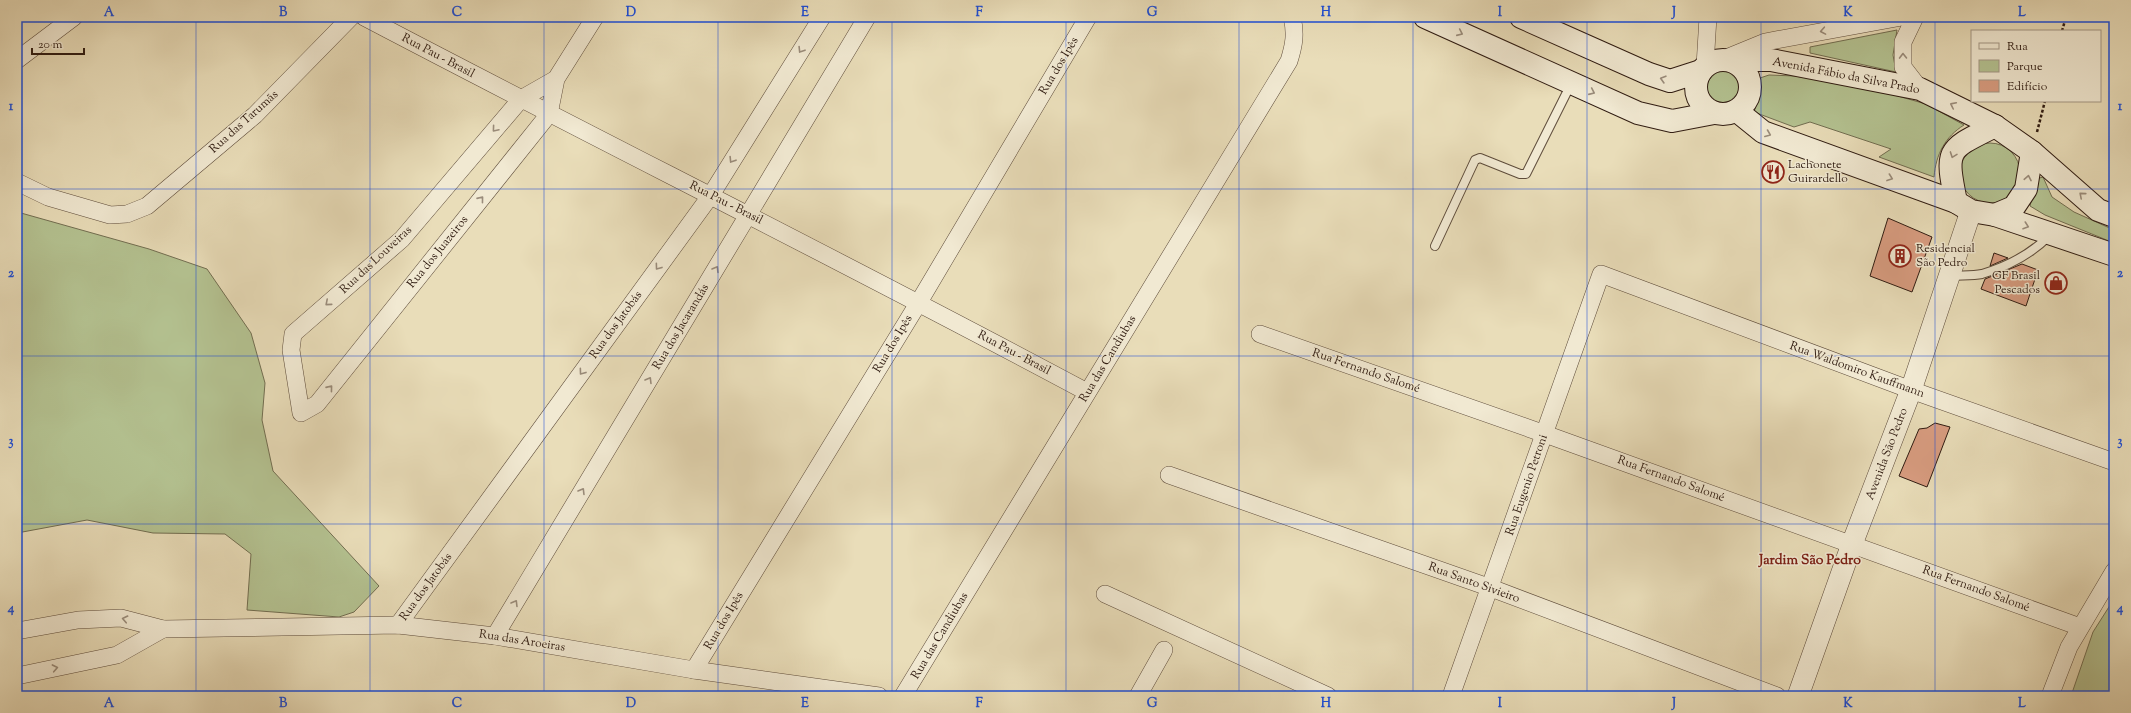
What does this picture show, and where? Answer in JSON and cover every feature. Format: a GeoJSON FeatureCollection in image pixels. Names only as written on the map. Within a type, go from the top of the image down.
{"type":"FeatureCollection","features":[{"type":"Feature","properties":{"kind":"main road"},"geometry":{"type":"LineString","coordinates":[[1425,17],[1638,113],[1672,121],[1714,113],[1729,114],[1744,106],[1749,98],[1751,88],[1750,79],[1746,71],[1715,64],[1697,78],[1697,95],[1706,109],[1714,113]]}},
{"type":"Feature","properties":{"kind":"main road","name":"Avenida Fábio da Silva Prado"},"geometry":{"type":"LineString","coordinates":[[1521,17],[1656,76],[1670,80],[1715,64],[1771,60],[1920,90],[1995,126],[2032,152],[2098,210],[2114,216]]}},
{"type":"Feature","properties":{"kind":"main road"},"geometry":{"type":"LineString","coordinates":[[1736,111],[1763,132],[1963,206],[1995,215],[2114,256]]}},
{"type":"Feature","properties":{"kind":"main road"},"geometry":{"type":"LineString","coordinates":[[1963,206],[1949,168],[1953,150],[1963,142],[1995,126]]}},
{"type":"Feature","properties":{"kind":"main road"},"geometry":{"type":"LineString","coordinates":[[1995,215],[2014,207],[2026,189],[2032,152]]}},
{"type":"Feature","properties":{"kind":"street"},"geometry":{"type":"LineString","coordinates":[[17,60],[74,17]]}},
{"type":"Feature","properties":{"kind":"street","name":"Rua das Tarumãs"},"geometry":{"type":"LineString","coordinates":[[17,182],[48,197],[110,215],[127,214],[147,206],[255,115],[350,17]]}},
{"type":"Feature","properties":{"kind":"street","name":"Rua Pau - Brasil"},"geometry":{"type":"LineString","coordinates":[[364,17],[549,114],[919,302],[1088,392]]}},
{"type":"Feature","properties":{"kind":"street","name":"Rua dos Juazeiros"},"geometry":{"type":"LineString","coordinates":[[301,413],[317,404],[549,114],[556,79],[595,17]]}},
{"type":"Feature","properties":{"kind":"street","name":"Rua dos Jatobás"},"geometry":{"type":"LineString","coordinates":[[398,625],[711,195],[822,17]]}},
{"type":"Feature","properties":{"kind":"street","name":"Rua dos Jacarandás"},"geometry":{"type":"LineString","coordinates":[[495,636],[749,215],[866,17]]}},
{"type":"Feature","properties":{"kind":"street","name":"Rua dos Ipês"},"geometry":{"type":"LineString","coordinates":[[694,670],[919,302],[1088,17]]}},
{"type":"Feature","properties":{"kind":"street","name":"Rua das Candiubas"},"geometry":{"type":"LineString","coordinates":[[903,696],[1289,61],[1294,46],[1296,32],[1292,17]]}},
{"type":"Feature","properties":{"kind":"street"},"geometry":{"type":"LineString","coordinates":[[1708,17],[1715,64],[1764,42],[1902,17]]}},
{"type":"Feature","properties":{"kind":"street"},"geometry":{"type":"LineString","coordinates":[[1915,17],[1903,42],[1904,67],[1920,90]]}},
{"type":"Feature","properties":{"kind":"street","name":"Rua dos Juazeiros"},"geometry":{"type":"LineString","coordinates":[[521,99],[556,79]]}},
{"type":"Feature","properties":{"kind":"street","name":"Rua das Louveiras"},"geometry":{"type":"LineString","coordinates":[[301,413],[291,350],[293,334],[402,239],[521,99]]}},
{"type":"Feature","properties":{"kind":"street","name":"Avenida São Pedro"},"geometry":{"type":"LineString","coordinates":[[1798,696],[1852,544],[1911,390],[1949,276],[1963,206]]}},
{"type":"Feature","properties":{"kind":"street","name":"Rua Waldomiro Kauffmann"},"geometry":{"type":"LineString","coordinates":[[1601,274],[1911,390],[2114,462]]}},
{"type":"Feature","properties":{"kind":"street","name":"Rua Eugenio Petroni"},"geometry":{"type":"LineString","coordinates":[[1452,696],[1601,274]]}},
{"type":"Feature","properties":{"kind":"street","name":"Rua Fernando Salomé"},"geometry":{"type":"LineString","coordinates":[[1260,334],[1545,434],[2080,627]]}},
{"type":"Feature","properties":{"kind":"street","name":"Rua Santo Sivieiro"},"geometry":{"type":"LineString","coordinates":[[1170,475],[1491,588],[1777,696]]}},
{"type":"Feature","properties":{"kind":"street"},"geometry":{"type":"LineString","coordinates":[[2050,696],[2069,647],[2114,571]]}},
{"type":"Feature","properties":{"kind":"street"},"geometry":{"type":"LineString","coordinates":[[1105,594],[1328,696]]}},
{"type":"Feature","properties":{"kind":"street","name":"Rua das Aroeiras"},"geometry":{"type":"LineString","coordinates":[[17,631],[78,620],[121,618],[163,630],[398,625],[495,636],[694,670],[879,696]]}},
{"type":"Feature","properties":{"kind":"street","name":"Rua das Aroeiras"},"geometry":{"type":"LineString","coordinates":[[17,676],[117,656],[163,630]]}},
{"type":"Feature","properties":{"kind":"street"},"geometry":{"type":"LineString","coordinates":[[1138,696],[1164,650]]}},
{"type":"Feature","properties":{"kind":"lane"},"geometry":{"type":"LineString","coordinates":[[1435,246],[1475,160],[1480,158],[1520,174],[1526,174],[1571,83]]}},
{"type":"Feature","properties":{"kind":"lane"},"geometry":{"type":"LineString","coordinates":[[1949,276],[1981,274],[2023,257],[2033,252],[2051,234]]}},
{"type":"Feature","properties":{"kind":"path"},"geometry":{"type":"LineString","coordinates":[[2062,30],[2066,17]]}},
{"type":"Feature","properties":{"kind":"path"},"geometry":{"type":"LineString","coordinates":[[2032,152],[2045,102]]}},
{"type":"Feature","properties":{"kind":"green space"},"geometry":{"type":"Polygon","coordinates":[[[1897,30],[1893,55],[1896,72],[1810,53],[1810,47],[1897,30]]]}},
{"type":"Feature","properties":{"kind":"green space"},"geometry":{"type":"Polygon","coordinates":[[[1723,70],[1733,73],[1738,78],[1741,88],[1738,98],[1733,103],[1723,106],[1713,103],[1708,98],[1705,88],[1708,78],[1713,73],[1723,70]]]}},
{"type":"Feature","properties":{"kind":"green space"},"geometry":{"type":"Polygon","coordinates":[[[1769,75],[1795,76],[1866,87],[1926,104],[1964,125],[1952,135],[1943,147],[1939,154],[1934,177],[1879,157],[1891,149],[1810,122],[1794,127],[1754,112],[1759,93],[1757,79],[1769,75]]]}},
{"type":"Feature","properties":{"kind":"green space"},"geometry":{"type":"Polygon","coordinates":[[[1990,143],[2006,148],[2011,152],[2015,157],[2020,173],[2015,189],[2011,194],[2006,198],[1990,203],[1974,198],[1969,194],[1965,189],[1960,173],[1965,157],[1969,152],[1974,148],[1990,143]]]}},
{"type":"Feature","properties":{"kind":"green space"},"geometry":{"type":"Polygon","coordinates":[[[2043,177],[2052,197],[2074,212],[2114,230],[2114,243],[2045,215],[2030,206],[2036,179],[2043,177]]]}},
{"type":"Feature","properties":{"kind":"green space"},"geometry":{"type":"Polygon","coordinates":[[[21,213],[149,249],[207,269],[251,333],[265,383],[262,420],[273,471],[379,586],[354,612],[339,617],[247,610],[251,554],[225,534],[153,533],[87,520],[17,533],[17,221],[21,213]]]}},
{"type":"Feature","properties":{"kind":"green space"},"geometry":{"type":"Polygon","coordinates":[[[2114,599],[2114,696],[2071,696],[2093,632],[2114,599]]]}},
{"type":"Feature","properties":{"kind":"building","name":"Residencial São Pedro"},"geometry":{"type":"Polygon","coordinates":[[[1888,218],[1932,237],[1912,292],[1870,276],[1888,218]]]}},
{"type":"Feature","properties":{"kind":"building"},"geometry":{"type":"Polygon","coordinates":[[[1994,253],[2008,258],[1990,266],[1994,253]]]}},
{"type":"Feature","properties":{"kind":"building"},"geometry":{"type":"Polygon","coordinates":[[[2022,264],[2038,270],[2026,306],[1981,289],[1985,279],[2022,264]]]}},
{"type":"Feature","properties":{"kind":"building"},"geometry":{"type":"Polygon","coordinates":[[[1935,423],[1950,427],[1927,487],[1899,476],[1919,429],[1927,428],[1935,423]]]}},
{"type":"Feature","properties":{"kind":"place","name":"Lachonete Guirardello"},"geometry":{"type":"Point","coordinates":[1773,172]}},
{"type":"Feature","properties":{"kind":"place","name":"Residencial São Pedro"},"geometry":{"type":"Point","coordinates":[1900,256]}},
{"type":"Feature","properties":{"kind":"place","name":"GF Brasil Pescados"},"geometry":{"type":"Point","coordinates":[2056,283]}},
{"type":"Feature","properties":{"kind":"district","name":"Jardim São Pedro"},"geometry":{"type":"Point","coordinates":[1810,561]}}]}
